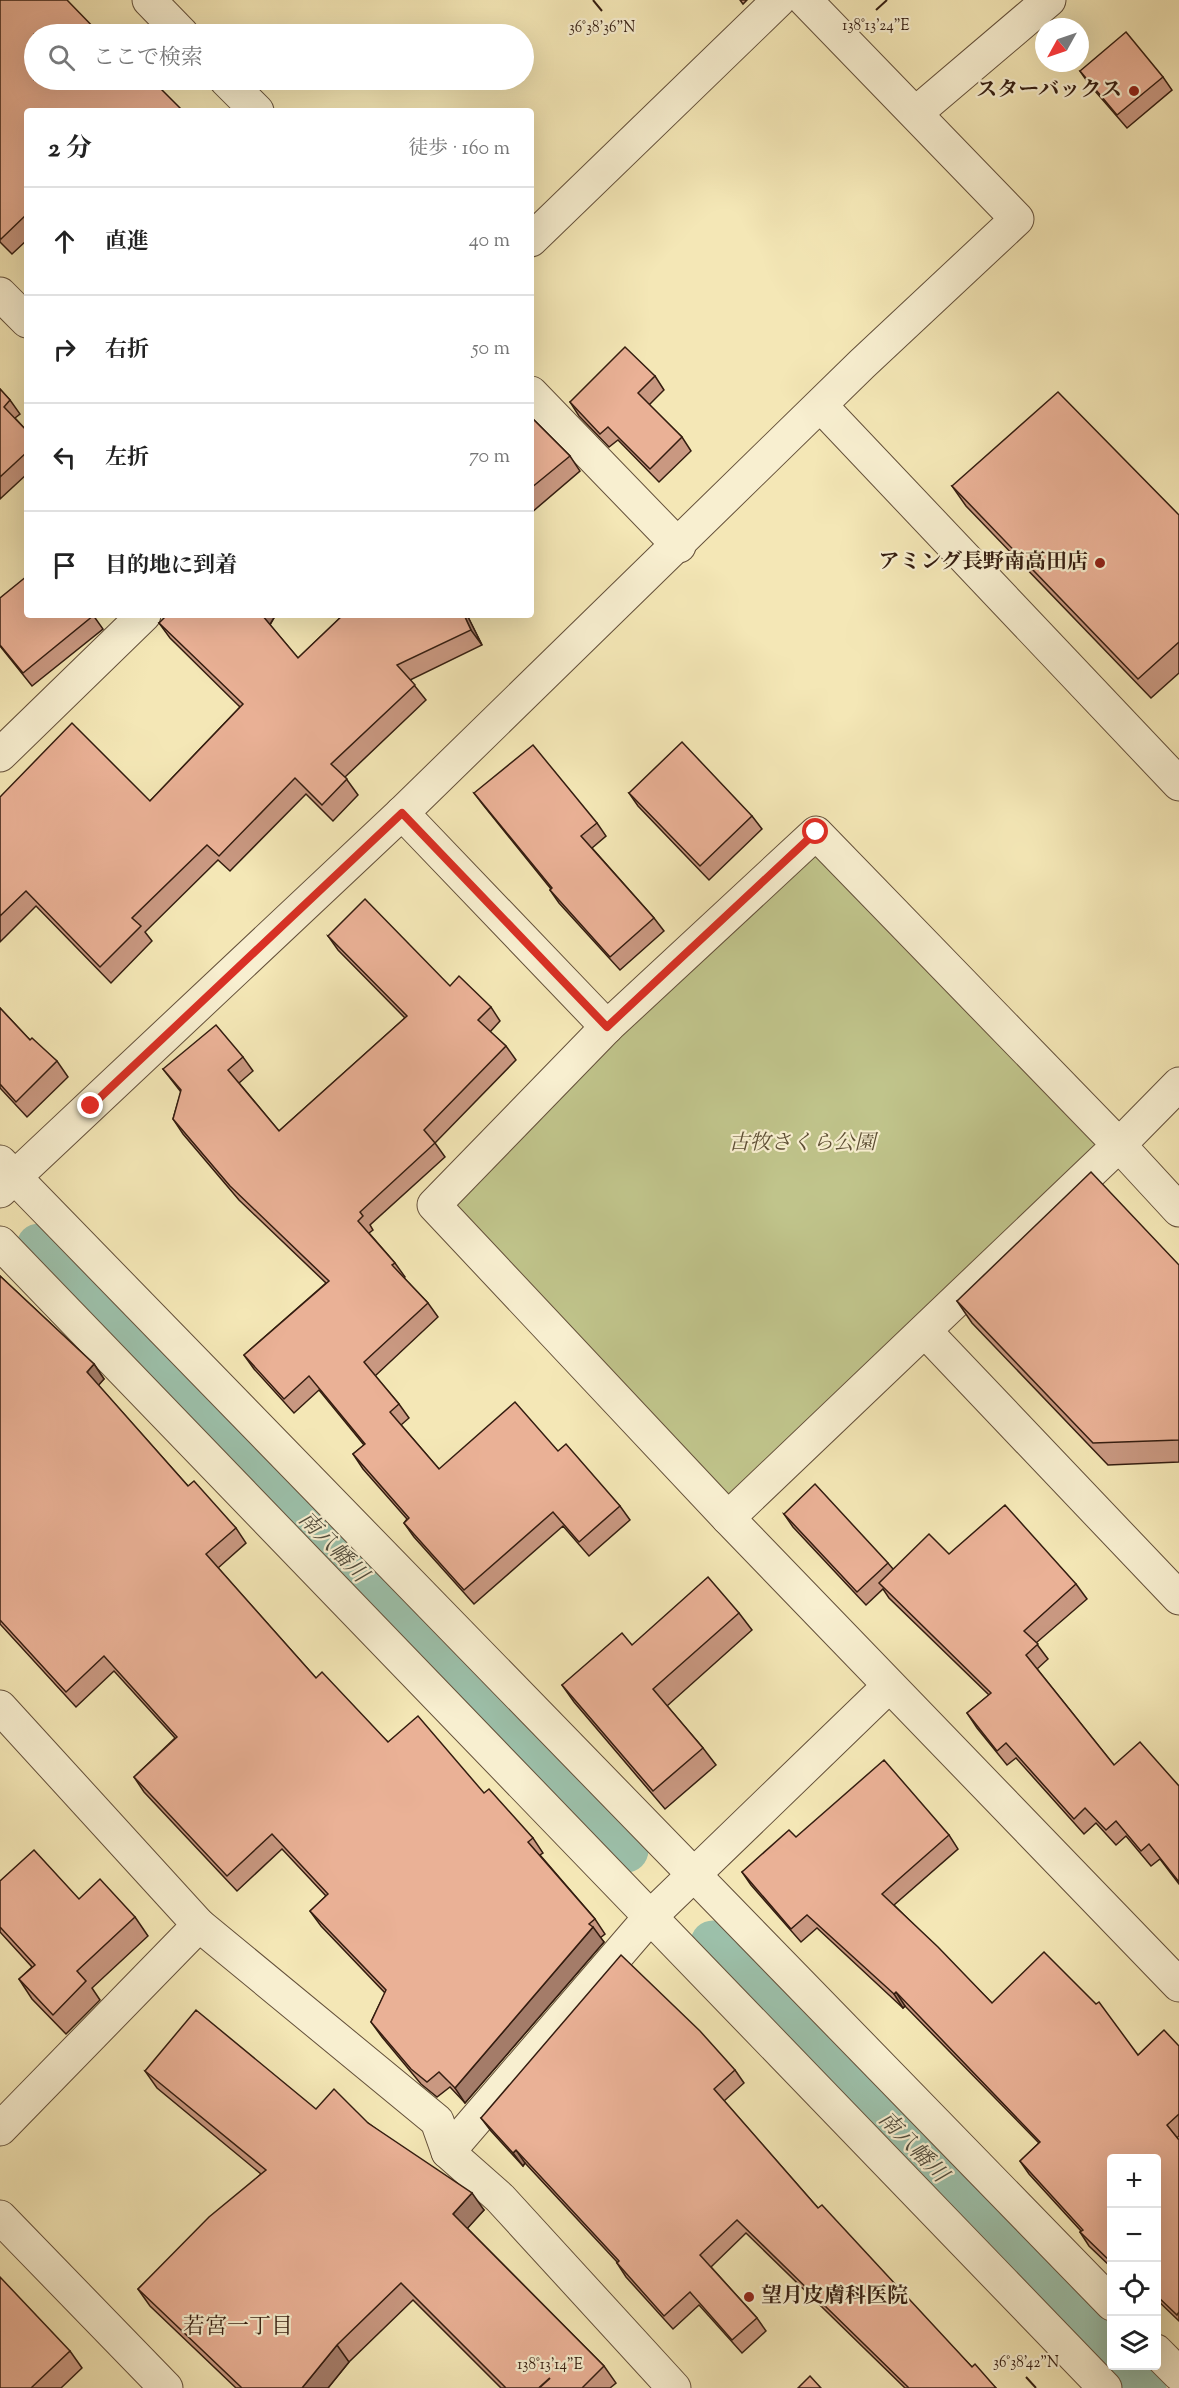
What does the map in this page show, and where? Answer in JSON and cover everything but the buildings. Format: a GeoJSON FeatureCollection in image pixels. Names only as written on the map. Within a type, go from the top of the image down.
{"type":"FeatureCollection","features":[{"type":"Feature","properties":{"kind":"street"},"geometry":{"type":"LineString","coordinates":[[149,0],[172,24]]}},
{"type":"Feature","properties":{"kind":"street"},"geometry":{"type":"LineString","coordinates":[[534,237],[779,0]]}},
{"type":"Feature","properties":{"kind":"street"},"geometry":{"type":"LineString","coordinates":[[806,0],[1017,219],[402,813],[5,1177],[1107,2299]]}},
{"type":"Feature","properties":{"kind":"street"},"geometry":{"type":"LineString","coordinates":[[916,113],[1049,0]]}},
{"type":"Feature","properties":{"kind":"street"},"geometry":{"type":"LineString","coordinates":[[236,90],[254,108]]}},
{"type":"Feature","properties":{"kind":"street"},"geometry":{"type":"LineString","coordinates":[[0,294],[24,318]]}},
{"type":"Feature","properties":{"kind":"street"},"geometry":{"type":"LineString","coordinates":[[534,396],[679,546]]}},
{"type":"Feature","properties":{"kind":"street"},"geometry":{"type":"LineString","coordinates":[[821,406],[1179,784]]}},
{"type":"Feature","properties":{"kind":"street"},"geometry":{"type":"LineString","coordinates":[[5,740],[141,618]]}},
{"type":"Feature","properties":{"kind":"street"},"geometry":{"type":"LineString","coordinates":[[402,813],[607,1027]]}},
{"type":"Feature","properties":{"kind":"street"},"geometry":{"type":"LineString","coordinates":[[1179,1210],[816,832],[607,1027],[434,1205],[728,1518],[1179,1985]]}},
{"type":"Feature","properties":{"kind":"street"},"geometry":{"type":"LineString","coordinates":[[728,1518],[1119,1145],[1179,1084]]}},
{"type":"Feature","properties":{"kind":"street"},"geometry":{"type":"LineString","coordinates":[[0,1243],[1105,2388]]}},
{"type":"Feature","properties":{"kind":"street"},"geometry":{"type":"LineString","coordinates":[[925,1331],[1179,1598]]}},
{"type":"Feature","properties":{"kind":"street"},"geometry":{"type":"LineString","coordinates":[[448,2152],[651,1916],[889,1686]]}},
{"type":"Feature","properties":{"kind":"street"},"geometry":{"type":"LineString","coordinates":[[0,1707],[199,1924],[437,2121],[448,2152],[500,2198],[674,2388]]}},
{"type":"Feature","properties":{"kind":"street"},"geometry":{"type":"LineString","coordinates":[[0,2128],[199,1924]]}},
{"type":"Feature","properties":{"kind":"street"},"geometry":{"type":"LineString","coordinates":[[0,2217],[166,2388]]}},
{"type":"Feature","properties":{"kind":"green space","name":"古牧さくら公園"},"geometry":{"type":"Polygon","coordinates":[[[816,833],[1119,1145],[728,1518],[434,1205],[816,833]]]}},
{"type":"Feature","properties":{"kind":"waterway","name":"南八幡川"},"geometry":{"type":"LineString","coordinates":[[39,1246],[626,1850]]}},
{"type":"Feature","properties":{"kind":"waterway","name":"南八幡川"},"geometry":{"type":"LineString","coordinates":[[713,1943],[1107,2349]]}},
{"type":"Feature","properties":{"kind":"waterway","name":"南八幡川"},"geometry":{"type":"LineString","coordinates":[[1126,2370],[1144,2388]]}},
{"type":"Feature","properties":{"kind":"place","name":"スターバックス"},"geometry":{"type":"Point","coordinates":[1134,91]}},
{"type":"Feature","properties":{"kind":"place","name":"アミング長野南高田店"},"geometry":{"type":"Point","coordinates":[1100,563]}},
{"type":"Feature","properties":{"kind":"place","name":"望月皮膚科医院"},"geometry":{"type":"Point","coordinates":[749,2297]}},
{"type":"Feature","properties":{"kind":"district","name":"若宮一丁目"},"geometry":{"type":"Point","coordinates":[238,2328]}},
{"type":"Feature","properties":{"kind":"route"},"geometry":{"type":"LineString","coordinates":[[91,1106],[402,813],[607,1027],[816,832]]}}]}
